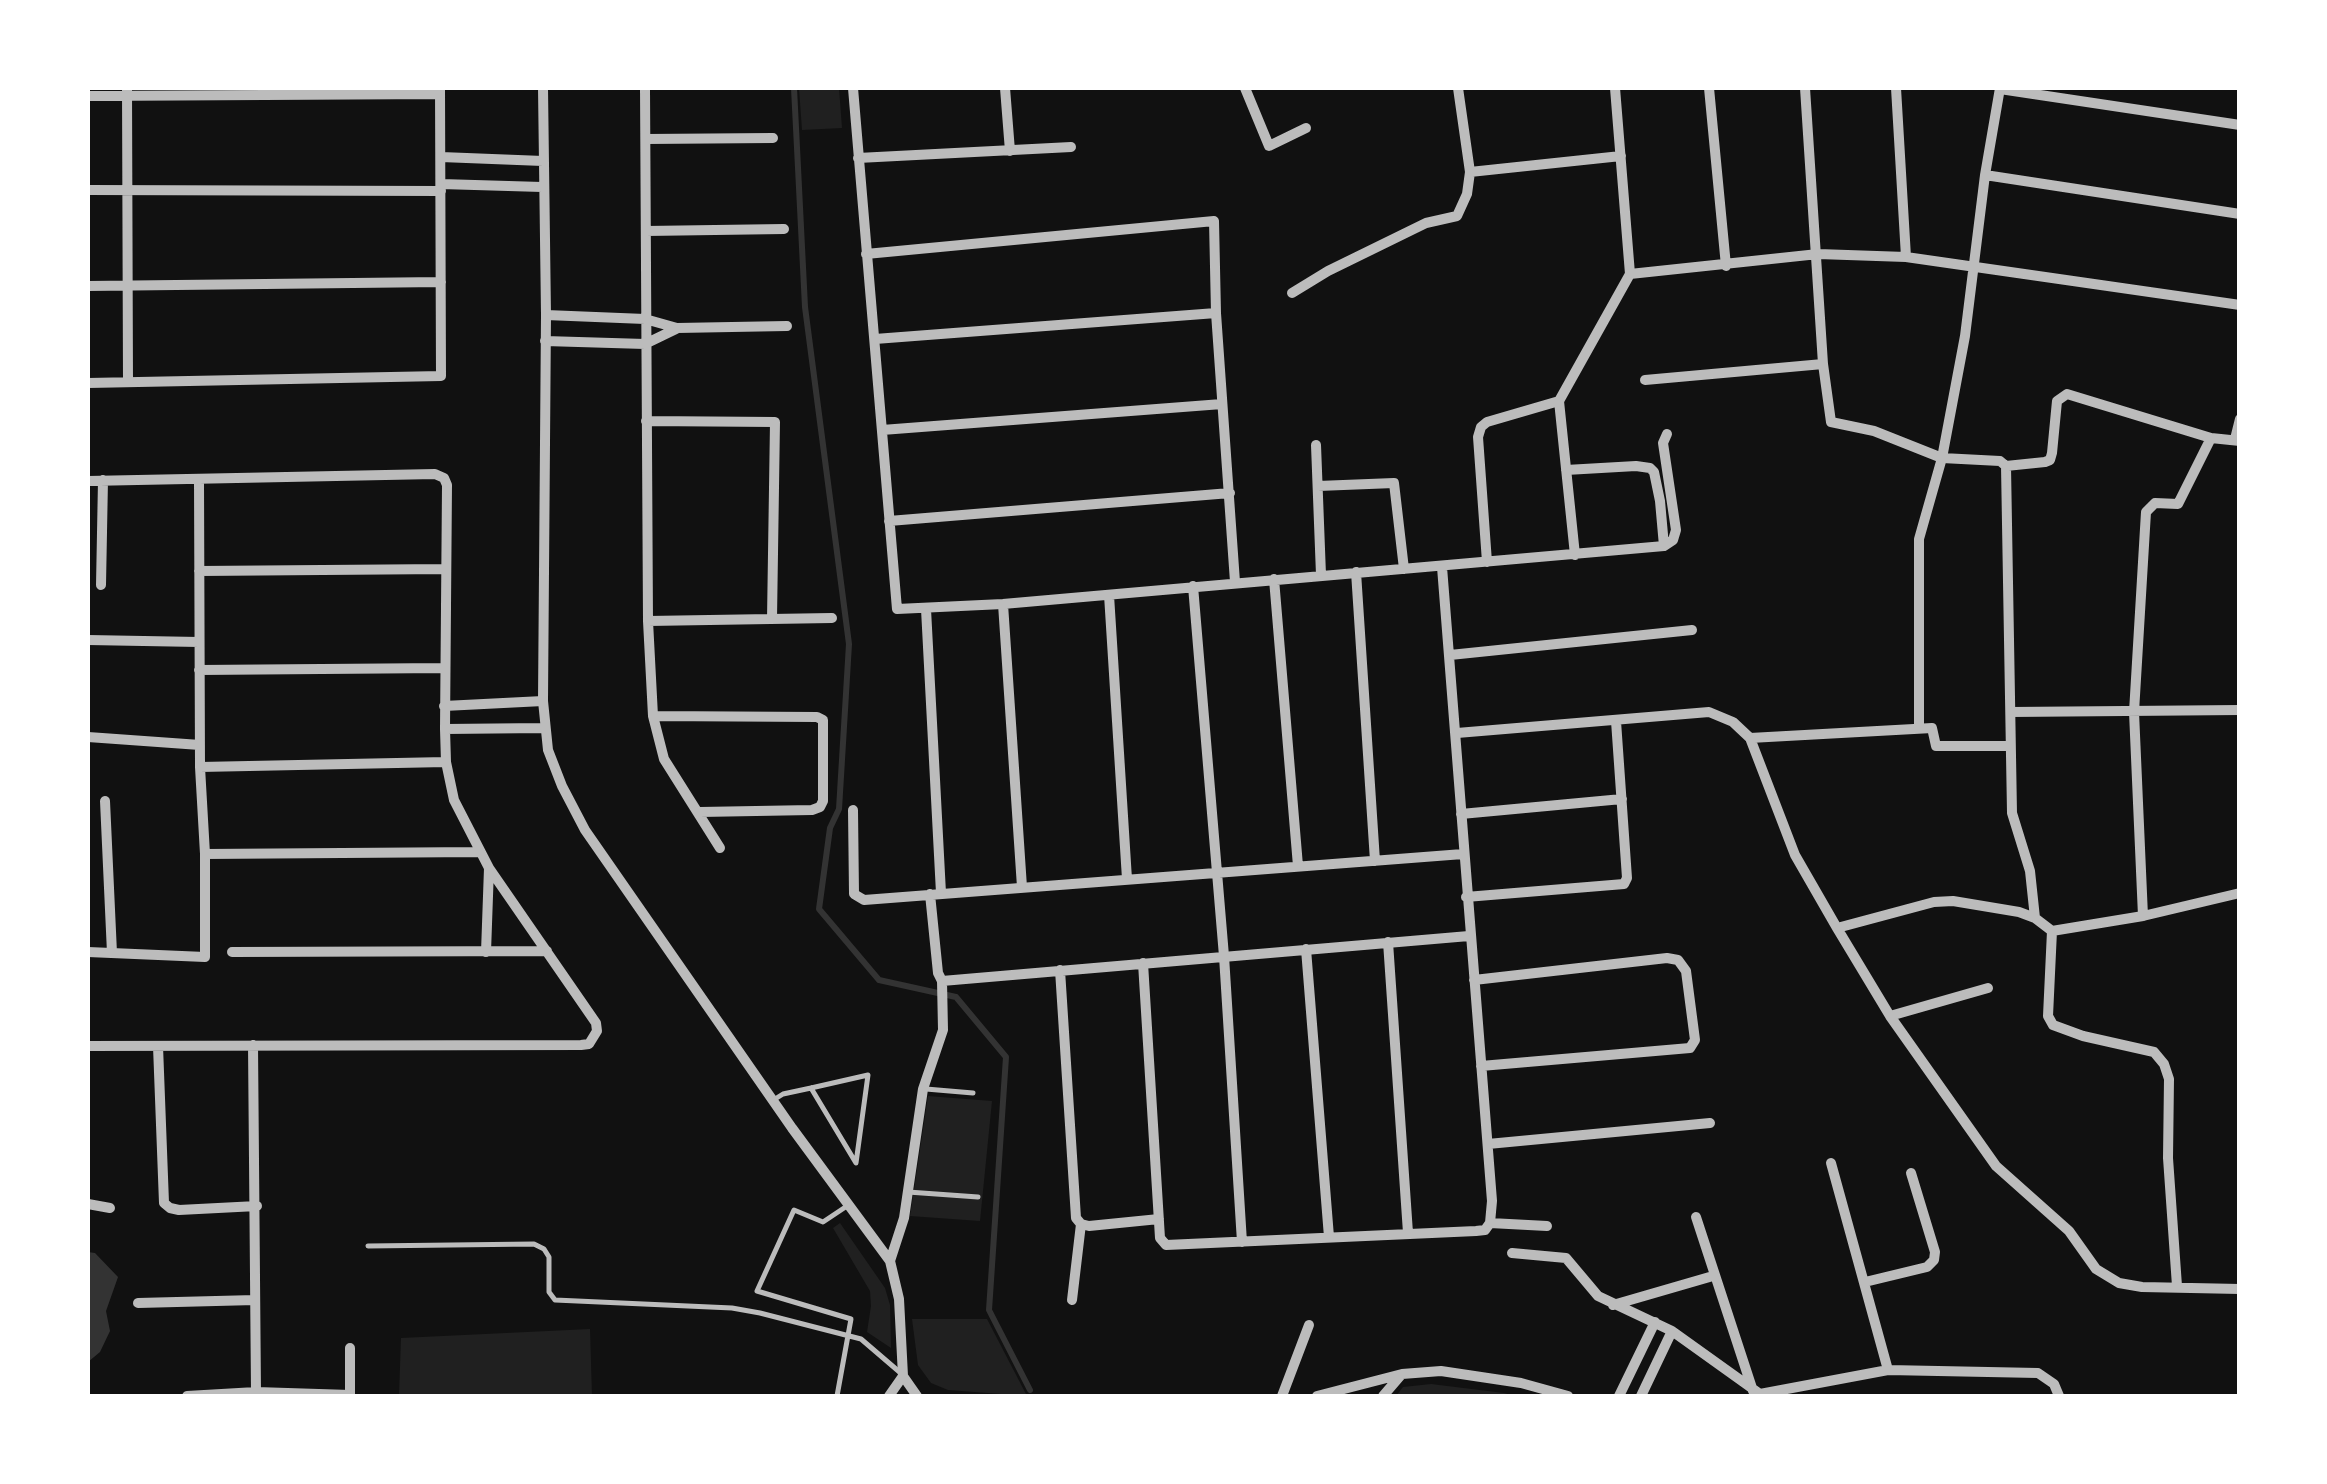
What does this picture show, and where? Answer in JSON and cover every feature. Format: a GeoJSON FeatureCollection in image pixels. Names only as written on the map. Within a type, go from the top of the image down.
{"type":"FeatureCollection","features":[{"type":"Feature","properties":{"kind":"street"},"geometry":{"type":"LineString","coordinates":[[542,88],[546,315],[544,728],[562,786],[585,830],[772,1101],[890,1262],[900,1300],[903,1376],[917,1396]]}},
{"type":"Feature","properties":{"kind":"street"},"geometry":{"type":"LineString","coordinates":[[644,88],[648,621],[653,716],[664,759],[720,848]]}},
{"type":"Feature","properties":{"kind":"street"},"geometry":{"type":"LineString","coordinates":[[853,88],[897,609],[1003,604],[1664,546],[1673,540],[1676,530],[1663,443],[1667,434]]}},
{"type":"Feature","properties":{"kind":"street"},"geometry":{"type":"LineString","coordinates":[[1005,88],[1010,151]]}},
{"type":"Feature","properties":{"kind":"street"},"geometry":{"type":"LineString","coordinates":[[1246,88],[1269,146],[1306,128]]}},
{"type":"Feature","properties":{"kind":"street"},"geometry":{"type":"LineString","coordinates":[[1292,293],[1426,223],[1456,216],[1467,194],[1470,172],[1458,88]]}},
{"type":"Feature","properties":{"kind":"street"},"geometry":{"type":"LineString","coordinates":[[1574,555],[1559,401],[1630,274],[1615,88]]}},
{"type":"Feature","properties":{"kind":"street"},"geometry":{"type":"LineString","coordinates":[[1710,88],[1726,266]]}},
{"type":"Feature","properties":{"kind":"street"},"geometry":{"type":"LineString","coordinates":[[1805,88],[1831,422],[1874,431],[1942,458],[2000,461],[2006,466],[2050,460],[2057,401],[2067,394],[2211,438],[2237,440],[2240,419]]}},
{"type":"Feature","properties":{"kind":"street"},"geometry":{"type":"LineString","coordinates":[[1896,88],[1906,257]]}},
{"type":"Feature","properties":{"kind":"street"},"geometry":{"type":"LineString","coordinates":[[1920,728],[1918,539],[1942,458],[1975,267],[2000,88],[2240,125]]}},
{"type":"Feature","properties":{"kind":"street"},"geometry":{"type":"LineString","coordinates":[[127,91],[128,381]]}},
{"type":"Feature","properties":{"kind":"street"},"geometry":{"type":"LineString","coordinates":[[88,96],[127,91],[440,91],[443,369],[441,376],[434,378],[88,382]]}},
{"type":"Feature","properties":{"kind":"street"},"geometry":{"type":"LineString","coordinates":[[646,139],[773,138]]}},
{"type":"Feature","properties":{"kind":"street"},"geometry":{"type":"LineString","coordinates":[[858,158],[1071,147]]}},
{"type":"Feature","properties":{"kind":"street"},"geometry":{"type":"LineString","coordinates":[[1470,172],[1621,156]]}},
{"type":"Feature","properties":{"kind":"street"},"geometry":{"type":"LineString","coordinates":[[441,157],[543,161]]}},
{"type":"Feature","properties":{"kind":"street"},"geometry":{"type":"LineString","coordinates":[[1985,175],[2240,214]]}},
{"type":"Feature","properties":{"kind":"street"},"geometry":{"type":"LineString","coordinates":[[88,190],[542,187]]}},
{"type":"Feature","properties":{"kind":"street"},"geometry":{"type":"LineString","coordinates":[[866,254],[1214,221],[1216,313],[1235,582]]}},
{"type":"Feature","properties":{"kind":"street"},"geometry":{"type":"LineString","coordinates":[[646,231],[784,229]]}},
{"type":"Feature","properties":{"kind":"street"},"geometry":{"type":"LineString","coordinates":[[1630,274],[1818,254],[1906,257],[2240,305]]}},
{"type":"Feature","properties":{"kind":"street"},"geometry":{"type":"LineString","coordinates":[[88,286],[442,282]]}},
{"type":"Feature","properties":{"kind":"street"},"geometry":{"type":"LineString","coordinates":[[874,339],[1216,313]]}},
{"type":"Feature","properties":{"kind":"street"},"geometry":{"type":"LineString","coordinates":[[546,315],[645,319],[677,328],[787,326]]}},
{"type":"Feature","properties":{"kind":"street"},"geometry":{"type":"LineString","coordinates":[[545,341],[646,344],[677,328]]}},
{"type":"Feature","properties":{"kind":"street"},"geometry":{"type":"LineString","coordinates":[[1645,380],[1824,364]]}},
{"type":"Feature","properties":{"kind":"street"},"geometry":{"type":"LineString","coordinates":[[1487,562],[1480,427],[1559,401]]}},
{"type":"Feature","properties":{"kind":"street"},"geometry":{"type":"LineString","coordinates":[[882,430],[1222,404]]}},
{"type":"Feature","properties":{"kind":"street"},"geometry":{"type":"LineString","coordinates":[[646,421],[775,422],[772,619]]}},
{"type":"Feature","properties":{"kind":"street"},"geometry":{"type":"LineString","coordinates":[[2143,916],[2134,712],[2146,512],[2155,504],[2178,504],[2211,438]]}},
{"type":"Feature","properties":{"kind":"street"},"geometry":{"type":"LineString","coordinates":[[1316,446],[1322,575]]}},
{"type":"Feature","properties":{"kind":"street"},"geometry":{"type":"LineString","coordinates":[[2006,466],[2012,812],[2030,871],[2035,918]]}},
{"type":"Feature","properties":{"kind":"street"},"geometry":{"type":"LineString","coordinates":[[1566,470],[1650,468],[1660,501],[1664,546]]}},
{"type":"Feature","properties":{"kind":"street"},"geometry":{"type":"LineString","coordinates":[[88,480],[435,474],[444,478],[446,762],[460,818],[488,868],[596,1022],[597,1031],[589,1044],[88,1046]]}},
{"type":"Feature","properties":{"kind":"street"},"geometry":{"type":"LineString","coordinates":[[100,585],[103,480]]}},
{"type":"Feature","properties":{"kind":"street"},"geometry":{"type":"LineString","coordinates":[[88,952],[205,957],[198,480]]}},
{"type":"Feature","properties":{"kind":"street"},"geometry":{"type":"LineString","coordinates":[[1318,486],[1394,484],[1404,569]]}},
{"type":"Feature","properties":{"kind":"street"},"geometry":{"type":"LineString","coordinates":[[888,522],[1230,493]]}},
{"type":"Feature","properties":{"kind":"street"},"geometry":{"type":"LineString","coordinates":[[88,550],[100,549]]}},
{"type":"Feature","properties":{"kind":"street"},"geometry":{"type":"LineString","coordinates":[[1442,567],[1488,1144],[1488,1226]]}},
{"type":"Feature","properties":{"kind":"street"},"geometry":{"type":"LineString","coordinates":[[199,572],[446,569]]}},
{"type":"Feature","properties":{"kind":"street"},"geometry":{"type":"LineString","coordinates":[[1356,572],[1376,860]]}},
{"type":"Feature","properties":{"kind":"street"},"geometry":{"type":"LineString","coordinates":[[1274,579],[1298,866]]}},
{"type":"Feature","properties":{"kind":"street"},"geometry":{"type":"LineString","coordinates":[[1193,586],[1224,956],[1242,1242]]}},
{"type":"Feature","properties":{"kind":"street"},"geometry":{"type":"LineString","coordinates":[[1109,595],[1127,879]]}},
{"type":"Feature","properties":{"kind":"street"},"geometry":{"type":"LineString","coordinates":[[1003,604],[1022,887]]}},
{"type":"Feature","properties":{"kind":"street"},"geometry":{"type":"LineString","coordinates":[[890,1262],[904,1218],[923,1089],[943,1030],[926,609]]}},
{"type":"Feature","properties":{"kind":"street"},"geometry":{"type":"LineString","coordinates":[[648,621],[832,618]]}},
{"type":"Feature","properties":{"kind":"street"},"geometry":{"type":"LineString","coordinates":[[1450,656],[1692,630]]}},
{"type":"Feature","properties":{"kind":"street"},"geometry":{"type":"LineString","coordinates":[[88,640],[199,642]]}},
{"type":"Feature","properties":{"kind":"street"},"geometry":{"type":"LineString","coordinates":[[200,670],[444,668]]}},
{"type":"Feature","properties":{"kind":"street"},"geometry":{"type":"LineString","coordinates":[[444,706],[543,701]]}},
{"type":"Feature","properties":{"kind":"street"},"geometry":{"type":"LineString","coordinates":[[2012,712],[2240,710]]}},
{"type":"Feature","properties":{"kind":"street"},"geometry":{"type":"LineString","coordinates":[[1457,732],[1709,712],[1733,722],[1750,738],[1795,856],[1837,928],[1890,1016],[1996,1166],[2069,1231],[2096,1270],[2130,1286],[2240,1290]]}},
{"type":"Feature","properties":{"kind":"street"},"geometry":{"type":"LineString","coordinates":[[653,716],[823,720],[820,807],[700,812]]}},
{"type":"Feature","properties":{"kind":"street"},"geometry":{"type":"LineString","coordinates":[[1466,897],[1621,886],[1626,878],[1616,721]]}},
{"type":"Feature","properties":{"kind":"street"},"geometry":{"type":"LineString","coordinates":[[445,729],[544,728]]}},
{"type":"Feature","properties":{"kind":"street"},"geometry":{"type":"LineString","coordinates":[[1750,738],[1920,728],[1935,729],[1936,746],[2010,746]]}},
{"type":"Feature","properties":{"kind":"street"},"geometry":{"type":"LineString","coordinates":[[88,737],[200,745]]}},
{"type":"Feature","properties":{"kind":"street"},"geometry":{"type":"LineString","coordinates":[[200,767],[446,762]]}},
{"type":"Feature","properties":{"kind":"street"},"geometry":{"type":"LineString","coordinates":[[1462,814],[1622,799]]}},
{"type":"Feature","properties":{"kind":"street"},"geometry":{"type":"LineString","coordinates":[[105,801],[112,953]]}},
{"type":"Feature","properties":{"kind":"street"},"geometry":{"type":"LineString","coordinates":[[853,810],[854,894],[864,900],[1463,854]]}},
{"type":"Feature","properties":{"kind":"street"},"geometry":{"type":"LineString","coordinates":[[206,854],[479,852]]}},
{"type":"Feature","properties":{"kind":"street"},"geometry":{"type":"LineString","coordinates":[[486,952],[488,868]]}},
{"type":"Feature","properties":{"kind":"street"},"geometry":{"type":"LineString","coordinates":[[1837,928],[1934,902],[1978,904],[2035,918],[2052,931],[2143,916],[2240,893]]}},
{"type":"Feature","properties":{"kind":"street"},"geometry":{"type":"LineString","coordinates":[[2052,931],[2048,1016],[2053,1024],[2083,1036],[2154,1052],[2164,1064],[2169,1079],[2168,1158],[2177,1286]]}},
{"type":"Feature","properties":{"kind":"street"},"geometry":{"type":"LineString","coordinates":[[942,981],[1469,936]]}},
{"type":"Feature","properties":{"kind":"street"},"geometry":{"type":"LineString","coordinates":[[1388,942],[1408,1233]]}},
{"type":"Feature","properties":{"kind":"street"},"geometry":{"type":"LineString","coordinates":[[1306,949],[1329,1237]]}},
{"type":"Feature","properties":{"kind":"street"},"geometry":{"type":"LineString","coordinates":[[232,952],[548,951]]}},
{"type":"Feature","properties":{"kind":"street"},"geometry":{"type":"LineString","coordinates":[[1474,980],[1667,958],[1678,960],[1686,970],[1694,1040],[1690,1048],[1481,1066]]}},
{"type":"Feature","properties":{"kind":"street"},"geometry":{"type":"LineString","coordinates":[[1144,963],[1160,1238],[1166,1246],[1488,1226],[1547,1226]]}},
{"type":"Feature","properties":{"kind":"street"},"geometry":{"type":"LineString","coordinates":[[1060,970],[1076,1218],[1089,1226],[1159,1218]]}},
{"type":"Feature","properties":{"kind":"street"},"geometry":{"type":"LineString","coordinates":[[1890,1016],[1988,988]]}},
{"type":"Feature","properties":{"kind":"street"},"geometry":{"type":"LineString","coordinates":[[253,1045],[256,1392]]}},
{"type":"Feature","properties":{"kind":"street"},"geometry":{"type":"LineString","coordinates":[[158,1046],[164,1203],[179,1210],[257,1206]]}},
{"type":"Feature","properties":{"kind":"street"},"geometry":{"type":"LineString","coordinates":[[1488,1144],[1710,1122]]}},
{"type":"Feature","properties":{"kind":"street"},"geometry":{"type":"LineString","coordinates":[[1831,1164],[1888,1370]]}},
{"type":"Feature","properties":{"kind":"street"},"geometry":{"type":"LineString","coordinates":[[1865,1282],[1927,1268],[1934,1260],[1935,1252],[1911,1173]]}},
{"type":"Feature","properties":{"kind":"street"},"geometry":{"type":"LineString","coordinates":[[88,1204],[110,1208]]}},
{"type":"Feature","properties":{"kind":"street"},"geometry":{"type":"LineString","coordinates":[[1696,1218],[1753,1391]]}},
{"type":"Feature","properties":{"kind":"street"},"geometry":{"type":"LineString","coordinates":[[1072,1300],[1081,1224]]}},
{"type":"Feature","properties":{"kind":"street"},"geometry":{"type":"LineString","coordinates":[[1512,1253],[1566,1258],[1598,1296],[1672,1331],[1753,1391],[1768,1395],[1888,1370],[2038,1373],[2054,1384],[2059,1396]]}},
{"type":"Feature","properties":{"kind":"street"},"geometry":{"type":"LineString","coordinates":[[1612,1305],[1713,1276]]}},
{"type":"Feature","properties":{"kind":"street"},"geometry":{"type":"LineString","coordinates":[[138,1304],[255,1300]]}},
{"type":"Feature","properties":{"kind":"street"},"geometry":{"type":"LineString","coordinates":[[1619,1396],[1655,1322]]}},
{"type":"Feature","properties":{"kind":"street"},"geometry":{"type":"LineString","coordinates":[[1282,1396],[1309,1326]]}},
{"type":"Feature","properties":{"kind":"street"},"geometry":{"type":"LineString","coordinates":[[1641,1396],[1672,1331]]}},
{"type":"Feature","properties":{"kind":"street"},"geometry":{"type":"LineString","coordinates":[[187,1396],[256,1392],[350,1396],[350,1348]]}},
{"type":"Feature","properties":{"kind":"street"},"geometry":{"type":"LineString","coordinates":[[1317,1396],[1402,1374],[1440,1371],[1568,1396]]}},
{"type":"Feature","properties":{"kind":"street"},"geometry":{"type":"LineString","coordinates":[[1383,1396],[1402,1374]]}},
{"type":"Feature","properties":{"kind":"street"},"geometry":{"type":"LineString","coordinates":[[889,1396],[903,1376]]}},
{"type":"Feature","properties":{"kind":"lane"},"geometry":{"type":"LineString","coordinates":[[772,1101],[783,1094],[868,1075],[856,1163],[810,1088]]}},
{"type":"Feature","properties":{"kind":"lane"},"geometry":{"type":"LineString","coordinates":[[923,1089],[973,1094]]}},
{"type":"Feature","properties":{"kind":"lane"},"geometry":{"type":"LineString","coordinates":[[908,1192],[978,1198]]}},
{"type":"Feature","properties":{"kind":"lane"},"geometry":{"type":"LineString","coordinates":[[836,1396],[851,1319],[757,1291],[794,1210],[823,1222],[848,1205]]}},
{"type":"Feature","properties":{"kind":"lane"},"geometry":{"type":"LineString","coordinates":[[368,1246],[534,1244],[549,1257],[549,1292],[555,1300],[732,1308],[861,1338],[903,1376]]}},
{"type":"Feature","properties":{"kind":"shaded area"},"geometry":{"type":"Polygon","coordinates":[[[799,88],[839,88],[842,128],[802,130],[799,88]]]}},
{"type":"Feature","properties":{"kind":"shaded area"},"geometry":{"type":"Polygon","coordinates":[[[928,1096],[992,1101],[980,1221],[910,1216],[928,1096]]]}},
{"type":"Feature","properties":{"kind":"shaded area"},"geometry":{"type":"Polygon","coordinates":[[[840,1223],[885,1288],[890,1305],[891,1348],[867,1332],[870,1291],[833,1228],[840,1223]]]}},
{"type":"Feature","properties":{"kind":"shaded area"},"geometry":{"type":"Polygon","coordinates":[[[88,1252],[95,1253],[118,1277],[106,1311],[110,1331],[100,1352],[88,1362],[88,1252]]]}},
{"type":"Feature","properties":{"kind":"shaded area"},"geometry":{"type":"Polygon","coordinates":[[[912,1319],[987,1319],[1027,1396],[948,1390],[931,1383],[918,1365],[912,1319]]]}},
{"type":"Feature","properties":{"kind":"shaded area"},"geometry":{"type":"Polygon","coordinates":[[[590,1329],[592,1396],[399,1396],[401,1338],[590,1329]]]}},
{"type":"Feature","properties":{"kind":"shaded area"},"geometry":{"type":"Polygon","coordinates":[[[1431,1384],[1515,1396],[1396,1396],[1403,1387],[1431,1384]]]}},
{"type":"Feature","properties":{"kind":"waterway"},"geometry":{"type":"LineString","coordinates":[[794,88],[805,307],[849,644],[839,809],[830,828],[819,909],[879,980],[956,997],[1006,1057],[989,1310],[1030,1390]]}}]}
